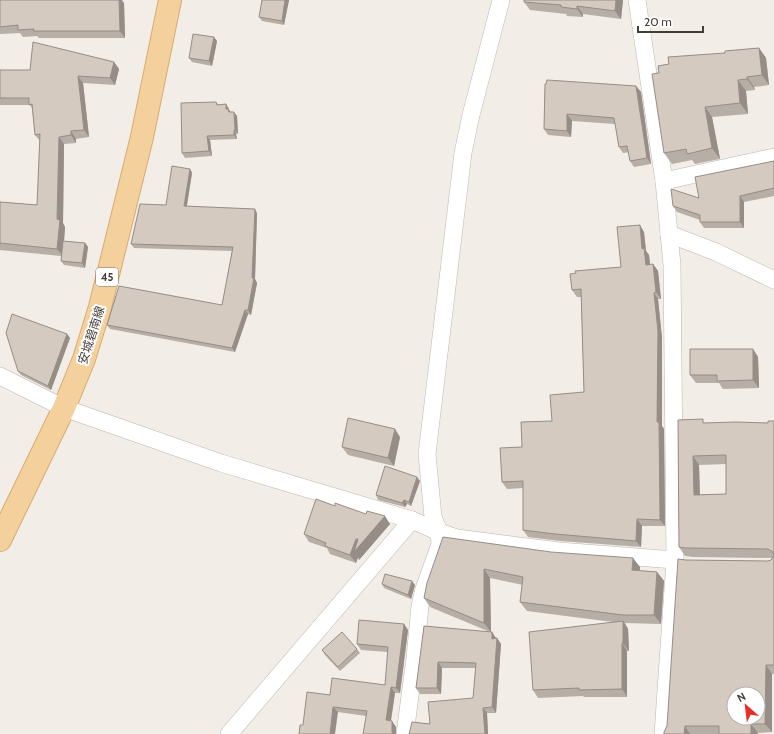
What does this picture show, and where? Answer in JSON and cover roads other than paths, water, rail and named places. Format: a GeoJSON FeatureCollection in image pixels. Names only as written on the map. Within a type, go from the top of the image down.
{"type":"FeatureCollection","features":[{"type":"Feature","properties":{"kind":"main road","name":"安城碧南線"},"geometry":{"type":"LineString","coordinates":[[0,540],[64,408],[84,359],[100,307],[142,137],[165,32],[170,0]]}},
{"type":"Feature","properties":{"kind":"street"},"geometry":{"type":"LineString","coordinates":[[405,734],[420,606],[424,589],[440,544],[439,532],[433,517],[427,454],[463,153],[470,115],[501,0]]}},
{"type":"Feature","properties":{"kind":"street"},"geometry":{"type":"LineString","coordinates":[[637,0],[664,182],[672,265],[675,560],[663,734]]}},
{"type":"Feature","properties":{"kind":"street"},"geometry":{"type":"LineString","coordinates":[[664,182],[774,157]]}},
{"type":"Feature","properties":{"kind":"street"},"geometry":{"type":"LineString","coordinates":[[669,234],[716,252],[774,280]]}},
{"type":"Feature","properties":{"kind":"street"},"geometry":{"type":"LineString","coordinates":[[0,376],[64,408],[221,463],[412,520],[457,538],[559,551],[675,560]]}},
{"type":"Feature","properties":{"kind":"street"},"geometry":{"type":"LineString","coordinates":[[230,734],[412,520]]}}]}
